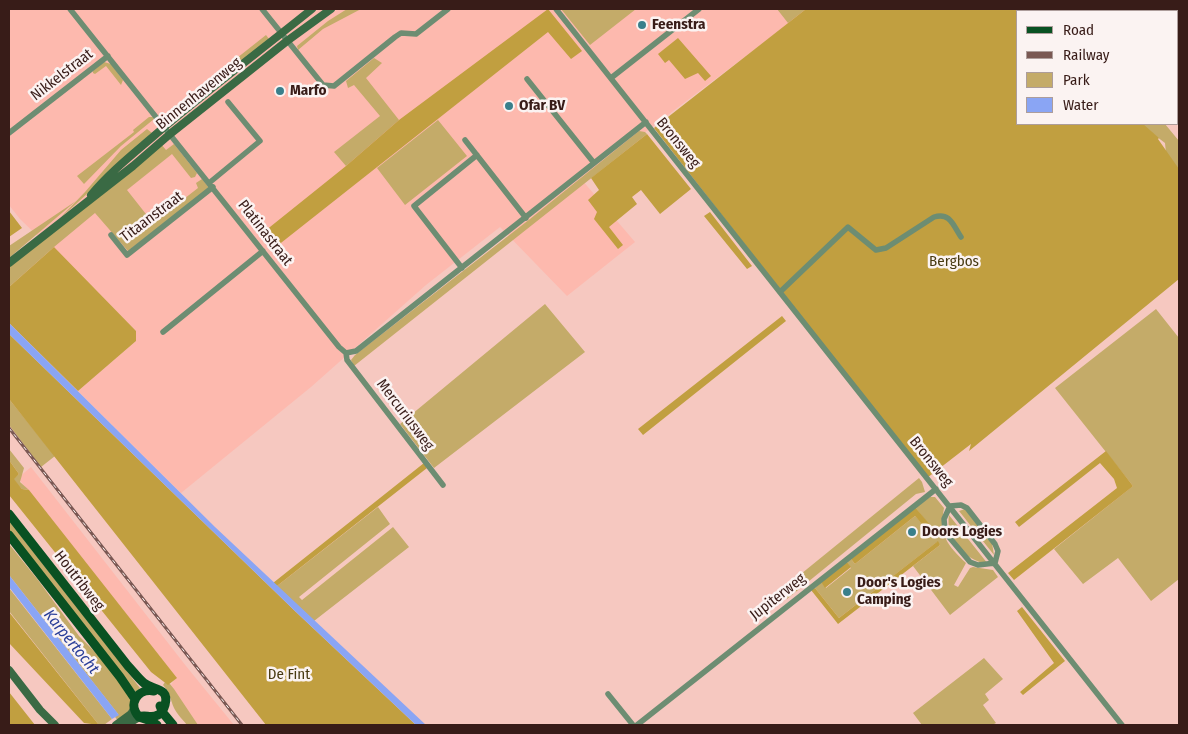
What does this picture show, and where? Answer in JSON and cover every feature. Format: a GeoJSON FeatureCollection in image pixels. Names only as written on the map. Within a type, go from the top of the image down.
{"type":"FeatureCollection","features":[{"type":"Feature","properties":{"kind":"main road","name":"Binnenhavenweg"},"geometry":{"type":"LineString","coordinates":[[85,202],[121,164],[164,127],[254,53],[312,9]]}},
{"type":"Feature","properties":{"kind":"main road","name":"Binnenhavenweg"},"geometry":{"type":"LineString","coordinates":[[9,263],[133,166],[170,134],[287,41],[331,9]]}},
{"type":"Feature","properties":{"kind":"main road","name":"Houtribweg"},"geometry":{"type":"LineString","coordinates":[[9,514],[128,666],[150,689]]}},
{"type":"Feature","properties":{"kind":"main road","name":"Houtribweg"},"geometry":{"type":"LineString","coordinates":[[9,535],[136,698]]}},
{"type":"Feature","properties":{"kind":"main road"},"geometry":{"type":"LineString","coordinates":[[9,670],[40,710],[55,725]]}},
{"type":"Feature","properties":{"kind":"main road"},"geometry":{"type":"LineString","coordinates":[[146,717],[136,698],[150,689],[159,689],[164,694],[163,709],[174,725]]}},
{"type":"Feature","properties":{"kind":"main road"},"geometry":{"type":"LineString","coordinates":[[126,725],[163,709]]}},
{"type":"Feature","properties":{"kind":"main road"},"geometry":{"type":"LineString","coordinates":[[116,725],[132,714],[146,717],[161,725]]}},
{"type":"Feature","properties":{"kind":"street","name":"Nikkelstraat"},"geometry":{"type":"LineString","coordinates":[[70,9],[164,127]]}},
{"type":"Feature","properties":{"kind":"street"},"geometry":{"type":"LineString","coordinates":[[262,9],[323,85],[334,86],[400,33],[416,34],[448,9]]}},
{"type":"Feature","properties":{"kind":"street","name":"Bronsweg"},"geometry":{"type":"LineString","coordinates":[[556,9],[1122,725]]}},
{"type":"Feature","properties":{"kind":"street"},"geometry":{"type":"LineString","coordinates":[[611,78],[699,9]]}},
{"type":"Feature","properties":{"kind":"street","name":"Nikkelstraat"},"geometry":{"type":"LineString","coordinates":[[9,133],[108,56]]}},
{"type":"Feature","properties":{"kind":"street"},"geometry":{"type":"LineString","coordinates":[[527,79],[594,163]]}},
{"type":"Feature","properties":{"kind":"street","name":"Titaanstraat"},"geometry":{"type":"LineString","coordinates":[[111,235],[127,255],[260,142],[228,102]]}},
{"type":"Feature","properties":{"kind":"street"},"geometry":{"type":"LineString","coordinates":[[347,356],[356,351],[526,218],[646,122]]}},
{"type":"Feature","properties":{"kind":"street","name":"Platinastraat"},"geometry":{"type":"LineString","coordinates":[[164,127],[347,356]]}},
{"type":"Feature","properties":{"kind":"street"},"geometry":{"type":"LineString","coordinates":[[465,140],[526,218]]}},
{"type":"Feature","properties":{"kind":"street"},"geometry":{"type":"LineString","coordinates":[[462,268],[414,206],[477,155]]}},
{"type":"Feature","properties":{"kind":"street"},"geometry":{"type":"LineString","coordinates":[[780,292],[848,227],[876,250],[886,248],[940,215],[949,219],[961,237]]}},
{"type":"Feature","properties":{"kind":"street"},"geometry":{"type":"LineString","coordinates":[[163,332],[263,251]]}},
{"type":"Feature","properties":{"kind":"street","name":"Mercuriusweg"},"geometry":{"type":"LineString","coordinates":[[347,356],[443,485]]}},
{"type":"Feature","properties":{"kind":"street","name":"Jupiterweg"},"geometry":{"type":"LineString","coordinates":[[637,725],[936,489]]}},
{"type":"Feature","properties":{"kind":"street","name":"Bronsweg"},"geometry":{"type":"LineString","coordinates":[[950,506],[961,505],[967,508],[995,544],[998,551],[994,563]]}},
{"type":"Feature","properties":{"kind":"street","name":"Bronsweg"},"geometry":{"type":"LineString","coordinates":[[950,506],[944,519],[945,531],[949,537],[970,562],[978,565],[994,563]]}},
{"type":"Feature","properties":{"kind":"street"},"geometry":{"type":"LineString","coordinates":[[608,694],[633,725]]}},
{"type":"Feature","properties":{"kind":"shaded area"},"geometry":{"type":"Polygon","coordinates":[[[9,9],[808,9],[582,180],[635,242],[567,296],[500,227],[426,285],[311,387],[181,493],[78,391],[136,341],[136,331],[20,219],[9,205],[9,9]]]}},
{"type":"Feature","properties":{"kind":"shaded area"},"geometry":{"type":"Polygon","coordinates":[[[31,467],[234,725],[194,725],[171,685],[176,677],[18,478],[31,467]]]}},
{"type":"Feature","properties":{"kind":"green space"},"geometry":{"type":"Polygon","coordinates":[[[347,9],[361,9],[323,29],[298,50],[297,46],[328,21],[347,9]]]}},
{"type":"Feature","properties":{"kind":"green space"},"geometry":{"type":"Polygon","coordinates":[[[548,9],[582,51],[571,59],[548,32],[272,250],[260,235],[346,166],[399,120],[548,9]]]}},
{"type":"Feature","properties":{"kind":"green space"},"geometry":{"type":"Polygon","coordinates":[[[561,9],[636,9],[590,45],[561,9]]]}},
{"type":"Feature","properties":{"kind":"green space"},"geometry":{"type":"Polygon","coordinates":[[[777,9],[806,9],[788,23],[777,9]]]}},
{"type":"Feature","properties":{"kind":"green space","name":"Bergbos"},"geometry":{"type":"Polygon","coordinates":[[[806,9],[1053,9],[1016,10],[1016,125],[1144,125],[1159,138],[1179,169],[1179,279],[969,451],[971,444],[927,478],[654,128],[806,9]]]}},
{"type":"Feature","properties":{"kind":"green space"},"geometry":{"type":"Polygon","coordinates":[[[1179,9],[1179,116],[1178,10],[1094,10],[1179,9]]]}},
{"type":"Feature","properties":{"kind":"green space"},"geometry":{"type":"Polygon","coordinates":[[[266,35],[269,39],[174,116],[170,111],[266,35]]]}},
{"type":"Feature","properties":{"kind":"green space"},"geometry":{"type":"Polygon","coordinates":[[[678,38],[711,76],[705,81],[698,73],[685,79],[669,60],[665,63],[658,54],[678,38]]]}},
{"type":"Feature","properties":{"kind":"green space"},"geometry":{"type":"Polygon","coordinates":[[[374,58],[382,63],[366,78],[399,120],[346,166],[334,152],[380,116],[354,85],[348,88],[346,81],[374,58]]]}},
{"type":"Feature","properties":{"kind":"green space"},"geometry":{"type":"Polygon","coordinates":[[[104,62],[111,64],[123,80],[121,85],[106,66],[95,74],[93,73],[104,62]]]}},
{"type":"Feature","properties":{"kind":"green space"},"geometry":{"type":"Polygon","coordinates":[[[149,117],[154,119],[121,146],[84,184],[77,176],[134,132],[133,130],[149,117]]]}},
{"type":"Feature","properties":{"kind":"green space"},"geometry":{"type":"Polygon","coordinates":[[[438,120],[467,156],[405,205],[377,168],[438,120]]]}},
{"type":"Feature","properties":{"kind":"green space"},"geometry":{"type":"Polygon","coordinates":[[[1137,125],[1166,125],[1179,141],[1179,170],[1166,153],[1165,143],[1144,127],[1137,125]]]}},
{"type":"Feature","properties":{"kind":"green space"},"geometry":{"type":"Polygon","coordinates":[[[147,129],[152,133],[61,217],[121,150],[147,129]]]}},
{"type":"Feature","properties":{"kind":"green space"},"geometry":{"type":"Polygon","coordinates":[[[639,131],[647,134],[354,366],[351,360],[355,355],[530,219],[639,131]]]}},
{"type":"Feature","properties":{"kind":"green space"},"geometry":{"type":"Polygon","coordinates":[[[647,134],[691,189],[660,214],[641,190],[632,197],[637,204],[609,227],[623,245],[618,249],[594,219],[597,212],[588,200],[599,190],[591,178],[647,134]]]}},
{"type":"Feature","properties":{"kind":"green space"},"geometry":{"type":"Polygon","coordinates":[[[161,144],[166,150],[174,144],[197,173],[195,177],[191,178],[172,154],[127,190],[153,223],[198,188],[196,183],[202,179],[209,188],[128,251],[95,213],[9,287],[9,267],[161,144]]]}},
{"type":"Feature","properties":{"kind":"green space"},"geometry":{"type":"Polygon","coordinates":[[[76,201],[9,258],[9,246],[76,201]]]}},
{"type":"Feature","properties":{"kind":"green space"},"geometry":{"type":"Polygon","coordinates":[[[9,211],[22,228],[9,237],[9,211]]]}},
{"type":"Feature","properties":{"kind":"green space"},"geometry":{"type":"Polygon","coordinates":[[[710,212],[752,266],[747,269],[704,216],[710,212]]]}},
{"type":"Feature","properties":{"kind":"green space"},"geometry":{"type":"Polygon","coordinates":[[[54,247],[136,331],[136,341],[78,391],[9,323],[9,287],[54,247]]]}},
{"type":"Feature","properties":{"kind":"green space"},"geometry":{"type":"Polygon","coordinates":[[[545,304],[585,352],[434,468],[400,424],[545,304]]]}},
{"type":"Feature","properties":{"kind":"green space"},"geometry":{"type":"Polygon","coordinates":[[[1156,309],[1179,338],[1179,579],[1151,601],[1118,558],[1083,584],[1054,549],[1133,486],[1055,388],[1156,309]]]}},
{"type":"Feature","properties":{"kind":"green space"},"geometry":{"type":"Polygon","coordinates":[[[782,316],[786,321],[643,435],[638,429],[782,316]]]}},
{"type":"Feature","properties":{"kind":"green space","name":"De Fint"},"geometry":{"type":"Polygon","coordinates":[[[9,334],[296,612],[416,725],[266,725],[9,399],[9,334]]]}},
{"type":"Feature","properties":{"kind":"green space"},"geometry":{"type":"Polygon","coordinates":[[[9,399],[55,456],[41,467],[9,425],[9,399]]]}},
{"type":"Feature","properties":{"kind":"green space"},"geometry":{"type":"Polygon","coordinates":[[[9,449],[24,468],[20,482],[29,490],[22,489],[13,479],[19,474],[9,460],[9,449]]]}},
{"type":"Feature","properties":{"kind":"green space"},"geometry":{"type":"Polygon","coordinates":[[[1106,451],[1133,486],[1014,580],[1008,573],[1117,488],[1114,479],[1100,463],[1019,527],[1015,522],[1106,451]]]}},
{"type":"Feature","properties":{"kind":"green space"},"geometry":{"type":"Polygon","coordinates":[[[9,460],[19,474],[14,479],[22,489],[29,490],[177,678],[168,685],[151,672],[9,495],[9,460]]]}},
{"type":"Feature","properties":{"kind":"green space"},"geometry":{"type":"Polygon","coordinates":[[[424,463],[427,468],[277,586],[273,583],[424,463]]]}},
{"type":"Feature","properties":{"kind":"green space"},"geometry":{"type":"Polygon","coordinates":[[[919,478],[925,492],[916,494],[787,599],[780,591],[919,478]]]}},
{"type":"Feature","properties":{"kind":"green space"},"geometry":{"type":"Polygon","coordinates":[[[930,497],[935,497],[944,508],[943,525],[946,539],[954,551],[966,563],[954,585],[958,587],[970,568],[973,567],[993,570],[998,577],[950,615],[913,566],[940,545],[937,542],[839,618],[815,588],[821,582],[826,588],[851,568],[847,562],[851,559],[855,564],[915,516],[927,529],[930,526],[915,507],[930,497]]]}},
{"type":"Feature","properties":{"kind":"green space"},"geometry":{"type":"Polygon","coordinates":[[[378,507],[390,524],[299,597],[302,600],[393,527],[409,547],[314,621],[277,586],[378,507]]]}},
{"type":"Feature","properties":{"kind":"green space"},"geometry":{"type":"Polygon","coordinates":[[[915,507],[931,526],[927,530],[915,516],[855,564],[851,559],[915,507]]]}},
{"type":"Feature","properties":{"kind":"green space"},"geometry":{"type":"Polygon","coordinates":[[[965,509],[992,543],[994,555],[959,511],[965,509]]]}},
{"type":"Feature","properties":{"kind":"green space"},"geometry":{"type":"Polygon","coordinates":[[[949,515],[988,564],[972,558],[958,547],[950,532],[949,515]]]}},
{"type":"Feature","properties":{"kind":"green space"},"geometry":{"type":"Polygon","coordinates":[[[9,521],[140,688],[136,692],[9,530],[9,521]]]}},
{"type":"Feature","properties":{"kind":"green space"},"geometry":{"type":"Polygon","coordinates":[[[938,541],[940,545],[838,624],[811,590],[815,588],[839,618],[938,541]]]}},
{"type":"Feature","properties":{"kind":"green space"},"geometry":{"type":"Polygon","coordinates":[[[9,544],[79,636],[104,661],[130,695],[131,708],[127,715],[119,722],[115,717],[118,714],[9,575],[9,544]]]}},
{"type":"Feature","properties":{"kind":"green space"},"geometry":{"type":"Polygon","coordinates":[[[847,562],[851,567],[825,588],[821,582],[847,562]]]}},
{"type":"Feature","properties":{"kind":"green space"},"geometry":{"type":"Polygon","coordinates":[[[9,588],[112,719],[104,725],[99,725],[9,611],[9,588]]]}},
{"type":"Feature","properties":{"kind":"green space"},"geometry":{"type":"Polygon","coordinates":[[[1022,607],[1065,661],[1023,695],[1020,692],[1054,663],[1017,611],[1022,607]]]}},
{"type":"Feature","properties":{"kind":"green space"},"geometry":{"type":"Polygon","coordinates":[[[9,612],[99,725],[84,723],[9,643],[9,612]]]}},
{"type":"Feature","properties":{"kind":"green space"},"geometry":{"type":"Polygon","coordinates":[[[984,658],[1003,679],[985,694],[989,700],[983,705],[996,723],[992,725],[922,725],[913,713],[984,658]]]}},
{"type":"Feature","properties":{"kind":"green space"},"geometry":{"type":"Polygon","coordinates":[[[165,682],[174,689],[198,725],[187,725],[178,715],[163,685],[165,682]]]}},
{"type":"Feature","properties":{"kind":"green space"},"geometry":{"type":"Polygon","coordinates":[[[9,692],[35,725],[9,725],[9,692]]]}},
{"type":"Feature","properties":{"kind":"water"},"geometry":{"type":"Polygon","coordinates":[[[9,323],[215,527],[426,725],[416,725],[296,612],[9,334],[9,323]]]}},
{"type":"Feature","properties":{"kind":"water"},"geometry":{"type":"Polygon","coordinates":[[[9,575],[119,715],[112,719],[9,587],[9,575]]]}},
{"type":"Feature","properties":{"kind":"railway"},"geometry":{"type":"LineString","coordinates":[[9,428],[242,725]]}},
{"type":"Feature","properties":{"kind":"place","name":"Feenstra"},"geometry":{"type":"Point","coordinates":[642,25]}},
{"type":"Feature","properties":{"kind":"place","name":"Marfo"},"geometry":{"type":"Point","coordinates":[280,91]}},
{"type":"Feature","properties":{"kind":"place","name":"Ofar BV"},"geometry":{"type":"Point","coordinates":[509,106]}},
{"type":"Feature","properties":{"kind":"place","name":"Doors Logies"},"geometry":{"type":"Point","coordinates":[912,532]}},
{"type":"Feature","properties":{"kind":"place","name":"Door's Logies Camping"},"geometry":{"type":"Point","coordinates":[847,592]}},
{"type":"Feature","properties":{"kind":"water label","name":"Karpertocht"},"geometry":{"type":"Point","coordinates":[71,642]}}]}
